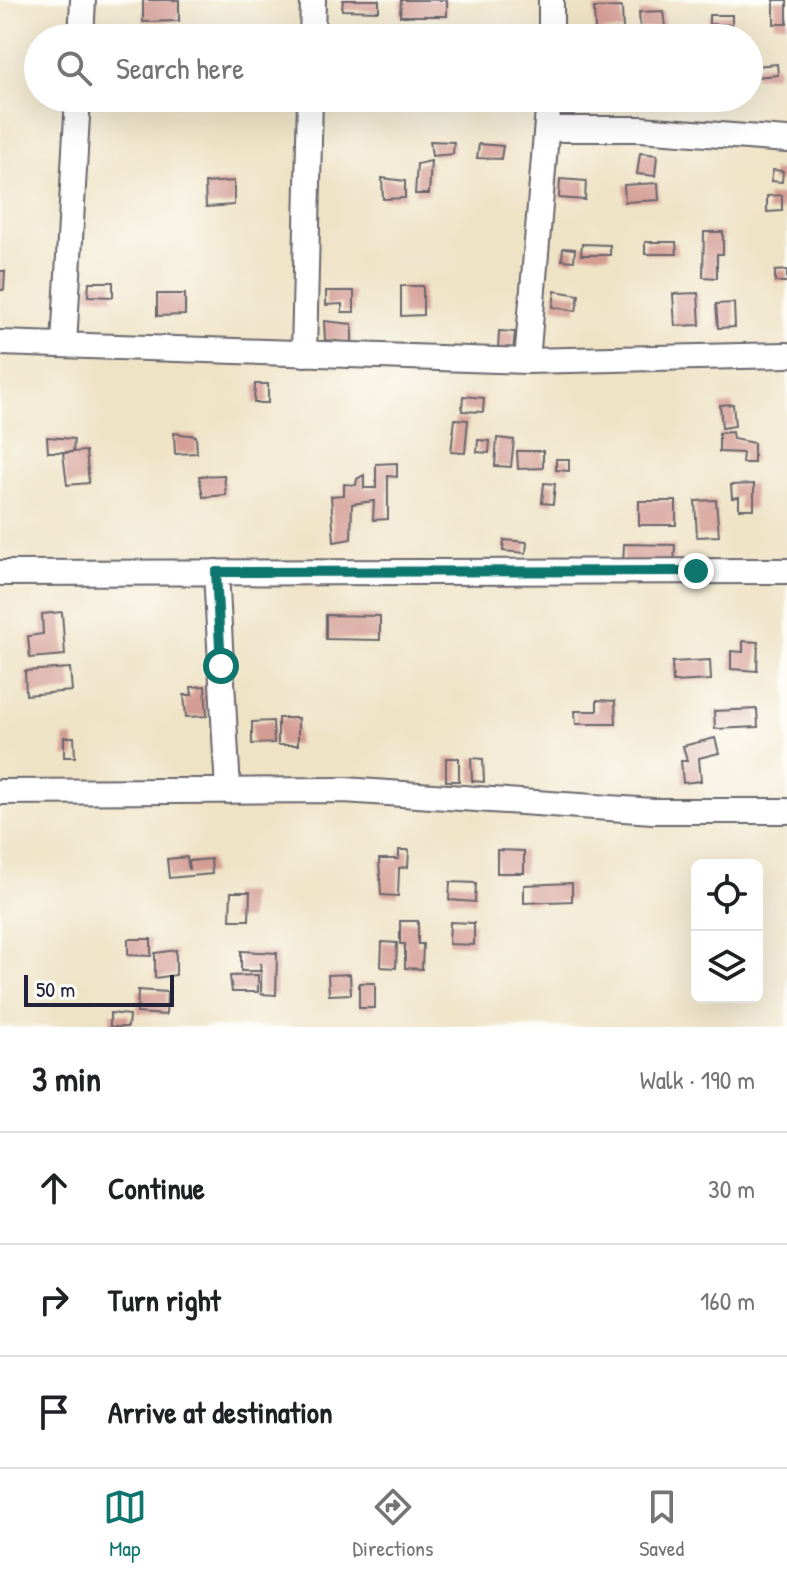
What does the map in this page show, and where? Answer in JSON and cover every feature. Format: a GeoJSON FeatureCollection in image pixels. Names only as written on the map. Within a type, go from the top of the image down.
{"type":"FeatureCollection","features":[{"type":"Feature","properties":{"kind":"street"},"geometry":{"type":"LineString","coordinates":[[82,24],[83,0]]}},
{"type":"Feature","properties":{"kind":"street"},"geometry":{"type":"LineString","coordinates":[[312,24],[313,0]]}},
{"type":"Feature","properties":{"kind":"street"},"geometry":{"type":"LineString","coordinates":[[551,0],[551,24]]}},
{"type":"Feature","properties":{"kind":"street"},"geometry":{"type":"LineString","coordinates":[[64,345],[77,112]]}},
{"type":"Feature","properties":{"kind":"street"},"geometry":{"type":"LineString","coordinates":[[304,354],[310,112]]}},
{"type":"Feature","properties":{"kind":"street"},"geometry":{"type":"LineString","coordinates":[[527,361],[548,112]]}},
{"type":"Feature","properties":{"kind":"street"},"geometry":{"type":"LineString","coordinates":[[547,129],[641,129],[787,140]]}},
{"type":"Feature","properties":{"kind":"street"},"geometry":{"type":"LineString","coordinates":[[0,343],[527,361],[787,355]]}},
{"type":"Feature","properties":{"kind":"street"},"geometry":{"type":"LineString","coordinates":[[0,573],[787,571]]}},
{"type":"Feature","properties":{"kind":"street"},"geometry":{"type":"LineString","coordinates":[[216,572],[228,791]]}},
{"type":"Feature","properties":{"kind":"street"},"geometry":{"type":"LineString","coordinates":[[0,792],[344,790],[653,811],[787,811]]}},
{"type":"Feature","properties":{"kind":"building"},"geometry":{"type":"Polygon","coordinates":[[[143,0],[179,0],[179,21],[143,22],[143,0]]]}},
{"type":"Feature","properties":{"kind":"building"},"geometry":{"type":"Polygon","coordinates":[[[343,0],[379,0],[379,11],[342,10],[343,0]]]}},
{"type":"Feature","properties":{"kind":"building"},"geometry":{"type":"Polygon","coordinates":[[[401,0],[447,0],[447,16],[400,16],[401,0]]]}},
{"type":"Feature","properties":{"kind":"building"},"geometry":{"type":"Polygon","coordinates":[[[774,0],[787,0],[787,24],[774,24],[774,0]]]}},
{"type":"Feature","properties":{"kind":"building"},"geometry":{"type":"Polygon","coordinates":[[[622,7],[623,24],[595,24],[594,8],[622,7]]]}},
{"type":"Feature","properties":{"kind":"building"},"geometry":{"type":"Polygon","coordinates":[[[663,11],[665,24],[640,24],[639,12],[663,11]]]}},
{"type":"Feature","properties":{"kind":"building"},"geometry":{"type":"Polygon","coordinates":[[[709,15],[732,15],[732,24],[709,24],[709,15]]]}},
{"type":"Feature","properties":{"kind":"building"},"geometry":{"type":"Polygon","coordinates":[[[777,64],[778,75],[763,76],[763,65],[777,64]]]}},
{"type":"Feature","properties":{"kind":"building"},"geometry":{"type":"Polygon","coordinates":[[[430,141],[454,142],[453,154],[432,156],[430,141]]]}},
{"type":"Feature","properties":{"kind":"building"},"geometry":{"type":"Polygon","coordinates":[[[479,144],[503,146],[501,159],[477,158],[479,144]]]}},
{"type":"Feature","properties":{"kind":"building"},"geometry":{"type":"Polygon","coordinates":[[[640,153],[657,155],[655,176],[637,174],[640,153]]]}},
{"type":"Feature","properties":{"kind":"building"},"geometry":{"type":"Polygon","coordinates":[[[431,161],[429,194],[415,194],[417,164],[431,161]]]}},
{"type":"Feature","properties":{"kind":"building"},"geometry":{"type":"Polygon","coordinates":[[[773,170],[783,171],[782,182],[771,181],[773,170]]]}},
{"type":"Feature","properties":{"kind":"building"},"geometry":{"type":"Polygon","coordinates":[[[382,178],[405,181],[405,198],[383,199],[382,178]]]}},
{"type":"Feature","properties":{"kind":"building"},"geometry":{"type":"Polygon","coordinates":[[[560,179],[586,181],[585,200],[559,198],[560,179]]]}},
{"type":"Feature","properties":{"kind":"building"},"geometry":{"type":"Polygon","coordinates":[[[234,181],[234,205],[206,207],[205,183],[234,181]]]}},
{"type":"Feature","properties":{"kind":"building"},"geometry":{"type":"Polygon","coordinates":[[[658,183],[659,200],[625,202],[624,185],[658,183]]]}},
{"type":"Feature","properties":{"kind":"building"},"geometry":{"type":"Polygon","coordinates":[[[782,195],[782,211],[767,212],[767,196],[782,195]]]}},
{"type":"Feature","properties":{"kind":"building"},"geometry":{"type":"Polygon","coordinates":[[[704,232],[723,232],[723,254],[717,254],[717,278],[703,277],[704,232]]]}},
{"type":"Feature","properties":{"kind":"building"},"geometry":{"type":"Polygon","coordinates":[[[645,242],[676,242],[677,254],[645,254],[645,242]]]}},
{"type":"Feature","properties":{"kind":"building"},"geometry":{"type":"Polygon","coordinates":[[[582,244],[610,245],[610,255],[581,255],[582,244]]]}},
{"type":"Feature","properties":{"kind":"building"},"geometry":{"type":"Polygon","coordinates":[[[563,248],[575,249],[574,261],[562,260],[563,248]]]}},
{"type":"Feature","properties":{"kind":"building"},"geometry":{"type":"Polygon","coordinates":[[[787,270],[787,282],[775,282],[775,271],[787,270]]]}},
{"type":"Feature","properties":{"kind":"building"},"geometry":{"type":"Polygon","coordinates":[[[0,271],[5,271],[4,290],[0,290],[0,271]]]}},
{"type":"Feature","properties":{"kind":"building"},"geometry":{"type":"Polygon","coordinates":[[[89,282],[113,282],[113,297],[88,296],[89,282]]]}},
{"type":"Feature","properties":{"kind":"building"},"geometry":{"type":"Polygon","coordinates":[[[401,286],[423,286],[423,315],[401,316],[401,286]]]}},
{"type":"Feature","properties":{"kind":"building"},"geometry":{"type":"Polygon","coordinates":[[[326,291],[354,291],[354,312],[342,312],[342,304],[326,305],[326,291]]]}},
{"type":"Feature","properties":{"kind":"building"},"geometry":{"type":"Polygon","coordinates":[[[555,291],[579,295],[576,311],[553,307],[555,291]]]}},
{"type":"Feature","properties":{"kind":"building"},"geometry":{"type":"Polygon","coordinates":[[[698,293],[700,325],[675,326],[673,294],[698,293]]]}},
{"type":"Feature","properties":{"kind":"building"},"geometry":{"type":"Polygon","coordinates":[[[157,294],[185,294],[185,315],[157,316],[157,294]]]}},
{"type":"Feature","properties":{"kind":"building"},"geometry":{"type":"Polygon","coordinates":[[[734,303],[735,327],[718,328],[716,304],[734,303]]]}},
{"type":"Feature","properties":{"kind":"building"},"geometry":{"type":"Polygon","coordinates":[[[324,321],[352,324],[352,343],[325,340],[324,321]]]}},
{"type":"Feature","properties":{"kind":"building"},"geometry":{"type":"Polygon","coordinates":[[[499,331],[515,332],[513,351],[498,350],[499,331]]]}},
{"type":"Feature","properties":{"kind":"building"},"geometry":{"type":"Polygon","coordinates":[[[255,384],[268,384],[268,403],[254,403],[255,384]]]}},
{"type":"Feature","properties":{"kind":"building"},"geometry":{"type":"Polygon","coordinates":[[[463,396],[484,398],[483,412],[462,411],[463,396]]]}},
{"type":"Feature","properties":{"kind":"building"},"geometry":{"type":"Polygon","coordinates":[[[733,404],[735,426],[722,428],[720,405],[733,404]]]}},
{"type":"Feature","properties":{"kind":"building"},"geometry":{"type":"Polygon","coordinates":[[[455,419],[468,420],[465,453],[451,452],[455,419]]]}},
{"type":"Feature","properties":{"kind":"building"},"geometry":{"type":"Polygon","coordinates":[[[732,432],[733,439],[754,443],[754,463],[742,463],[743,453],[719,452],[719,433],[732,432]]]}},
{"type":"Feature","properties":{"kind":"building"},"geometry":{"type":"Polygon","coordinates":[[[174,433],[196,436],[197,453],[175,454],[174,433]]]}},
{"type":"Feature","properties":{"kind":"building"},"geometry":{"type":"Polygon","coordinates":[[[47,437],[74,439],[73,452],[48,452],[47,437]]]}},
{"type":"Feature","properties":{"kind":"building"},"geometry":{"type":"Polygon","coordinates":[[[497,438],[514,440],[511,467],[495,466],[497,438]]]}},
{"type":"Feature","properties":{"kind":"building"},"geometry":{"type":"Polygon","coordinates":[[[478,440],[490,441],[489,453],[477,452],[478,440]]]}},
{"type":"Feature","properties":{"kind":"building"},"geometry":{"type":"Polygon","coordinates":[[[86,451],[89,483],[67,485],[63,453],[86,451]]]}},
{"type":"Feature","properties":{"kind":"building"},"geometry":{"type":"Polygon","coordinates":[[[517,451],[543,451],[543,468],[518,469],[517,451]]]}},
{"type":"Feature","properties":{"kind":"building"},"geometry":{"type":"Polygon","coordinates":[[[556,459],[569,459],[569,471],[556,470],[556,459]]]}},
{"type":"Feature","properties":{"kind":"building"},"geometry":{"type":"Polygon","coordinates":[[[397,463],[397,477],[388,476],[388,519],[373,520],[374,501],[352,504],[351,539],[334,542],[331,496],[344,495],[344,484],[356,485],[357,479],[364,475],[364,488],[376,488],[376,464],[397,463]]]}},
{"type":"Feature","properties":{"kind":"building"},"geometry":{"type":"Polygon","coordinates":[[[224,475],[226,495],[203,497],[199,476],[224,475]]]}},
{"type":"Feature","properties":{"kind":"building"},"geometry":{"type":"Polygon","coordinates":[[[544,483],[555,484],[553,504],[542,503],[544,483]]]}},
{"type":"Feature","properties":{"kind":"building"},"geometry":{"type":"Polygon","coordinates":[[[754,484],[754,509],[739,509],[739,497],[732,498],[731,485],[754,484]]]}},
{"type":"Feature","properties":{"kind":"building"},"geometry":{"type":"Polygon","coordinates":[[[716,500],[719,536],[697,537],[695,501],[716,500]]]}},
{"type":"Feature","properties":{"kind":"building"},"geometry":{"type":"Polygon","coordinates":[[[639,501],[676,501],[676,525],[639,525],[639,501]]]}},
{"type":"Feature","properties":{"kind":"building"},"geometry":{"type":"Polygon","coordinates":[[[504,540],[527,542],[526,553],[503,551],[504,540]]]}},
{"type":"Feature","properties":{"kind":"building"},"geometry":{"type":"Polygon","coordinates":[[[624,544],[675,545],[674,565],[623,565],[624,544]]]}},
{"type":"Feature","properties":{"kind":"building"},"geometry":{"type":"Polygon","coordinates":[[[62,612],[65,655],[30,658],[28,636],[43,634],[42,614],[62,612]]]}},
{"type":"Feature","properties":{"kind":"building"},"geometry":{"type":"Polygon","coordinates":[[[326,615],[380,616],[380,640],[326,639],[326,615]]]}},
{"type":"Feature","properties":{"kind":"building"},"geometry":{"type":"Polygon","coordinates":[[[743,641],[758,642],[757,671],[731,669],[731,651],[743,652],[743,641]]]}},
{"type":"Feature","properties":{"kind":"building"},"geometry":{"type":"Polygon","coordinates":[[[710,660],[711,680],[673,682],[672,662],[710,660]]]}},
{"type":"Feature","properties":{"kind":"building"},"geometry":{"type":"Polygon","coordinates":[[[70,668],[72,691],[26,695],[25,671],[70,668]]]}},
{"type":"Feature","properties":{"kind":"building"},"geometry":{"type":"Polygon","coordinates":[[[205,686],[207,716],[186,717],[184,695],[192,695],[191,687],[205,686]]]}},
{"type":"Feature","properties":{"kind":"building"},"geometry":{"type":"Polygon","coordinates":[[[597,700],[615,701],[616,724],[576,724],[575,711],[597,711],[597,700]]]}},
{"type":"Feature","properties":{"kind":"building"},"geometry":{"type":"Polygon","coordinates":[[[757,709],[758,727],[715,729],[714,711],[757,709]]]}},
{"type":"Feature","properties":{"kind":"building"},"geometry":{"type":"Polygon","coordinates":[[[278,718],[298,718],[298,745],[278,745],[278,718]]]}},
{"type":"Feature","properties":{"kind":"building"},"geometry":{"type":"Polygon","coordinates":[[[273,721],[274,743],[252,744],[252,722],[273,721]]]}},
{"type":"Feature","properties":{"kind":"building"},"geometry":{"type":"Polygon","coordinates":[[[64,737],[74,737],[75,757],[64,757],[64,737]]]}},
{"type":"Feature","properties":{"kind":"building"},"geometry":{"type":"Polygon","coordinates":[[[715,738],[719,753],[699,758],[701,781],[683,783],[681,761],[687,761],[683,746],[715,738]]]}},
{"type":"Feature","properties":{"kind":"building"},"geometry":{"type":"Polygon","coordinates":[[[446,758],[459,758],[459,781],[446,781],[446,758]]]}},
{"type":"Feature","properties":{"kind":"building"},"geometry":{"type":"Polygon","coordinates":[[[471,758],[483,759],[484,782],[472,781],[471,758]]]}},
{"type":"Feature","properties":{"kind":"building"},"geometry":{"type":"Polygon","coordinates":[[[399,850],[409,850],[408,867],[399,868],[398,896],[381,895],[379,859],[399,859],[399,850]]]}},
{"type":"Feature","properties":{"kind":"building"},"geometry":{"type":"Polygon","coordinates":[[[497,850],[524,851],[524,873],[497,873],[497,850]]]}},
{"type":"Feature","properties":{"kind":"building"},"geometry":{"type":"Polygon","coordinates":[[[187,857],[189,870],[189,861],[211,859],[212,874],[169,878],[167,859],[187,857]]]}},
{"type":"Feature","properties":{"kind":"building"},"geometry":{"type":"Polygon","coordinates":[[[450,882],[476,883],[475,902],[449,900],[450,882]]]}},
{"type":"Feature","properties":{"kind":"building"},"geometry":{"type":"Polygon","coordinates":[[[572,883],[572,901],[524,903],[524,885],[572,883]]]}},
{"type":"Feature","properties":{"kind":"building"},"geometry":{"type":"Polygon","coordinates":[[[231,892],[250,892],[249,920],[230,920],[231,892]]]}},
{"type":"Feature","properties":{"kind":"building"},"geometry":{"type":"Polygon","coordinates":[[[400,921],[418,921],[418,944],[423,944],[422,969],[405,968],[405,944],[400,944],[400,921]]]}},
{"type":"Feature","properties":{"kind":"building"},"geometry":{"type":"Polygon","coordinates":[[[450,922],[474,923],[474,945],[449,944],[450,922]]]}},
{"type":"Feature","properties":{"kind":"building"},"geometry":{"type":"Polygon","coordinates":[[[128,939],[151,939],[151,956],[128,955],[128,939]]]}},
{"type":"Feature","properties":{"kind":"building"},"geometry":{"type":"Polygon","coordinates":[[[382,942],[397,943],[396,968],[381,967],[382,942]]]}},
{"type":"Feature","properties":{"kind":"building"},"geometry":{"type":"Polygon","coordinates":[[[176,950],[176,975],[155,978],[155,953],[176,950]]]}},
{"type":"Feature","properties":{"kind":"building"},"geometry":{"type":"Polygon","coordinates":[[[241,951],[277,953],[276,995],[261,994],[261,963],[260,971],[241,971],[241,951]]]}},
{"type":"Feature","properties":{"kind":"building"},"geometry":{"type":"Polygon","coordinates":[[[350,974],[351,994],[329,995],[328,975],[350,974]]]}},
{"type":"Feature","properties":{"kind":"building"},"geometry":{"type":"Polygon","coordinates":[[[258,975],[258,992],[232,992],[230,976],[258,975]]]}},
{"type":"Feature","properties":{"kind":"building"},"geometry":{"type":"Polygon","coordinates":[[[359,983],[375,983],[375,1008],[359,1008],[359,983]]]}},
{"type":"Feature","properties":{"kind":"building"},"geometry":{"type":"Polygon","coordinates":[[[138,990],[167,992],[166,1015],[137,1013],[138,990]]]}},
{"type":"Feature","properties":{"kind":"building"},"geometry":{"type":"Polygon","coordinates":[[[110,1013],[129,1015],[128,1027],[110,1027],[110,1013]]]}},
{"type":"Feature","properties":{"kind":"route"},"geometry":{"type":"LineString","coordinates":[[221,666],[216,572],[696,571]]}}]}
